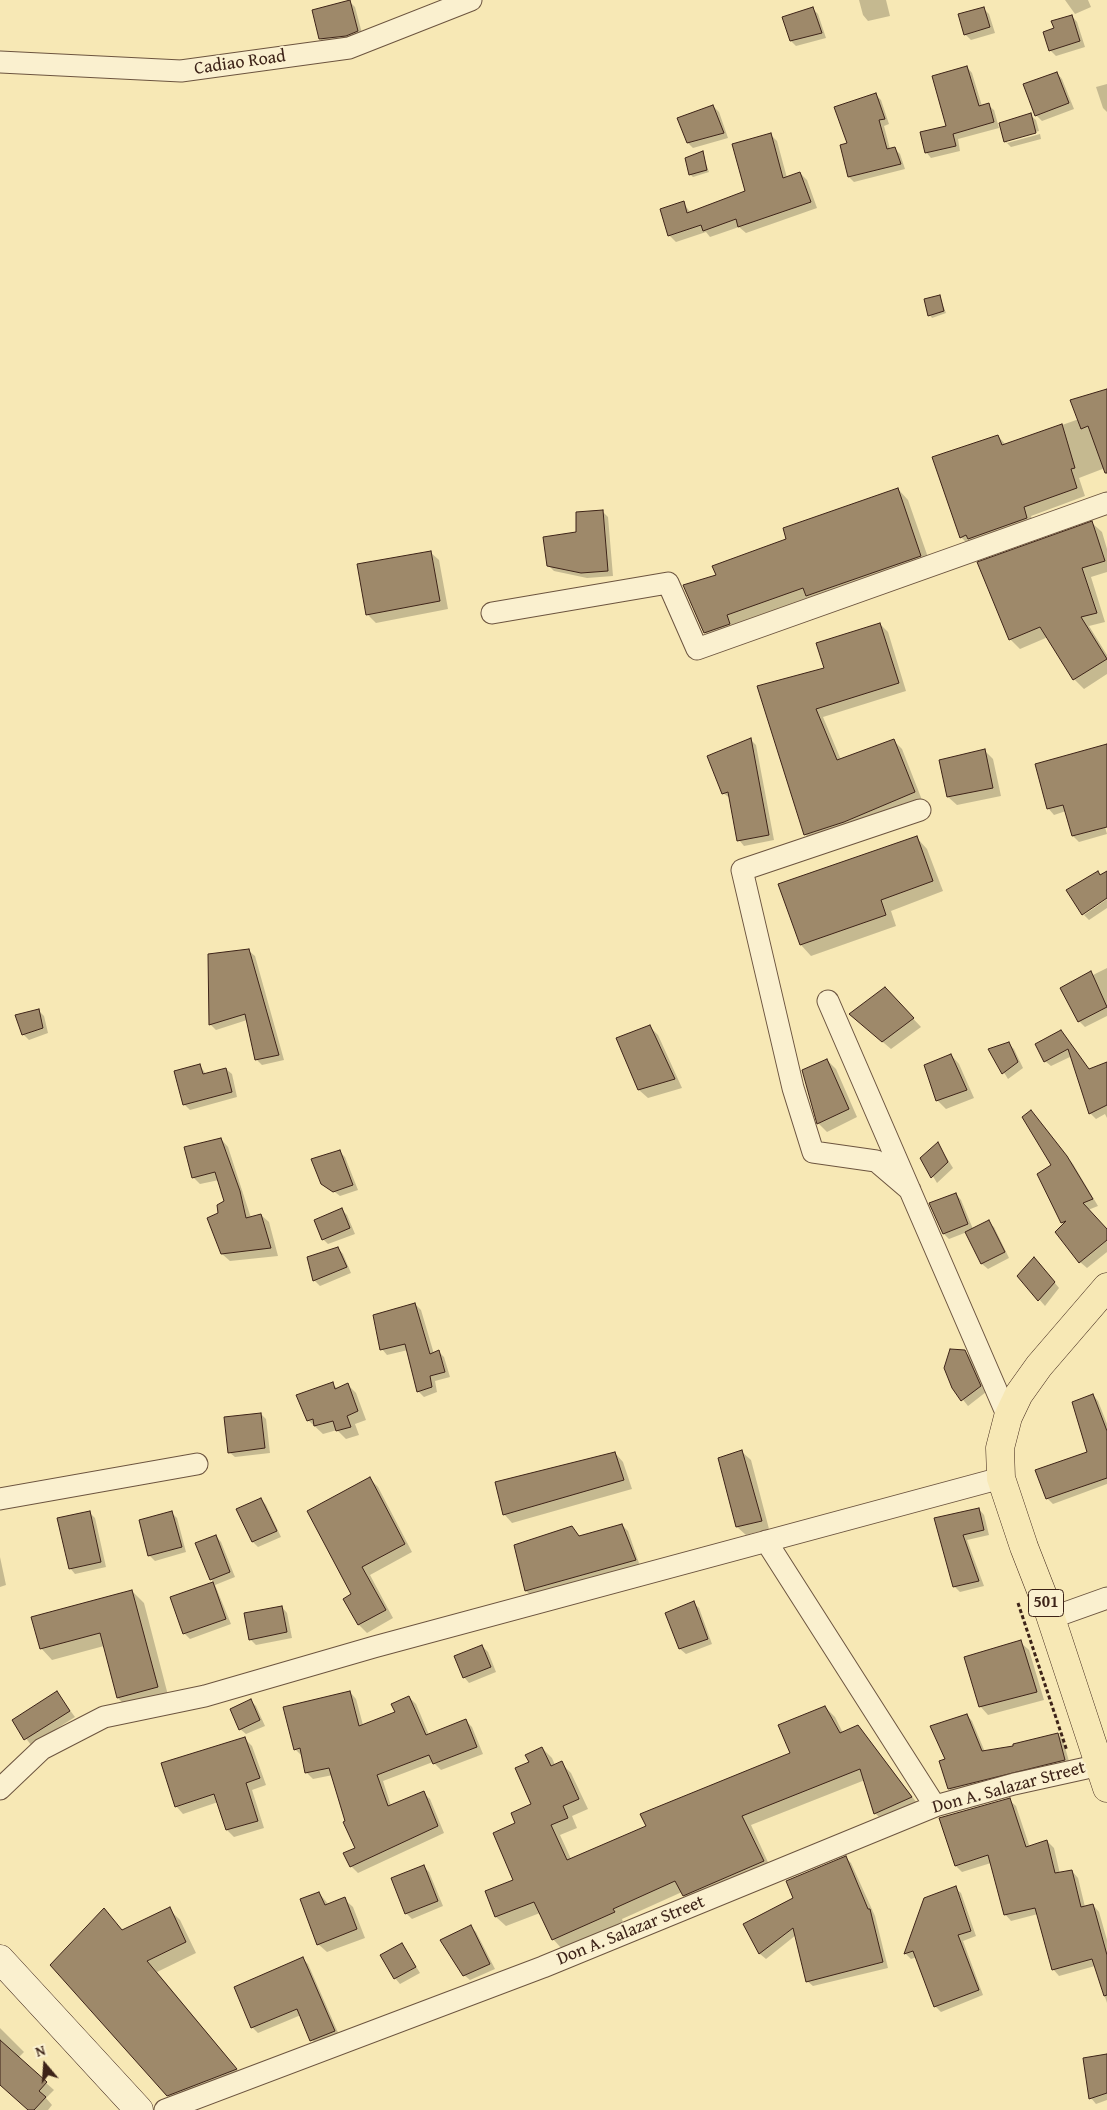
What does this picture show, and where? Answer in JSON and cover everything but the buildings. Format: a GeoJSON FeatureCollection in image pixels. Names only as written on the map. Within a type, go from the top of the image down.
{"type":"FeatureCollection","features":[{"type":"Feature","properties":{"kind":"main road","name":"501"},"geometry":{"type":"LineString","coordinates":[[1104,1777],[1051,1618],[1024,1547],[1001,1478],[1000,1448],[1008,1417],[1019,1394],[1039,1366],[1107,1287]]}},
{"type":"Feature","properties":{"kind":"main road"},"geometry":{"type":"LineString","coordinates":[[0,1958],[139,2110]]}},
{"type":"Feature","properties":{"kind":"street","name":"Cadiao Road"},"geometry":{"type":"LineString","coordinates":[[0,62],[181,71],[349,48],[471,0]]}},
{"type":"Feature","properties":{"kind":"street"},"geometry":{"type":"LineString","coordinates":[[492,612],[668,583],[697,649],[1107,503]]}},
{"type":"Feature","properties":{"kind":"street"},"geometry":{"type":"LineString","coordinates":[[910,1190],[876,1161],[812,1152],[792,1088],[742,870],[920,810]]}},
{"type":"Feature","properties":{"kind":"street"},"geometry":{"type":"LineString","coordinates":[[828,1000],[1008,1417]]}},
{"type":"Feature","properties":{"kind":"street"},"geometry":{"type":"LineString","coordinates":[[0,1499],[197,1464]]}},
{"type":"Feature","properties":{"kind":"street"},"geometry":{"type":"LineString","coordinates":[[0,1789],[42,1749],[104,1716],[205,1696],[384,1645],[1001,1478]]}},
{"type":"Feature","properties":{"kind":"street"},"geometry":{"type":"LineString","coordinates":[[766,1541],[935,1806]]}},
{"type":"Feature","properties":{"kind":"street"},"geometry":{"type":"LineString","coordinates":[[1051,1618],[1107,1598]]}},
{"type":"Feature","properties":{"kind":"street","name":"Don A. Salazar Street"},"geometry":{"type":"LineString","coordinates":[[165,2110],[543,1967],[935,1806],[1074,1770],[1104,1777]]}},
{"type":"Feature","properties":{"kind":"path"},"geometry":{"type":"LineString","coordinates":[[1016,1595],[1074,1770]]}}]}
